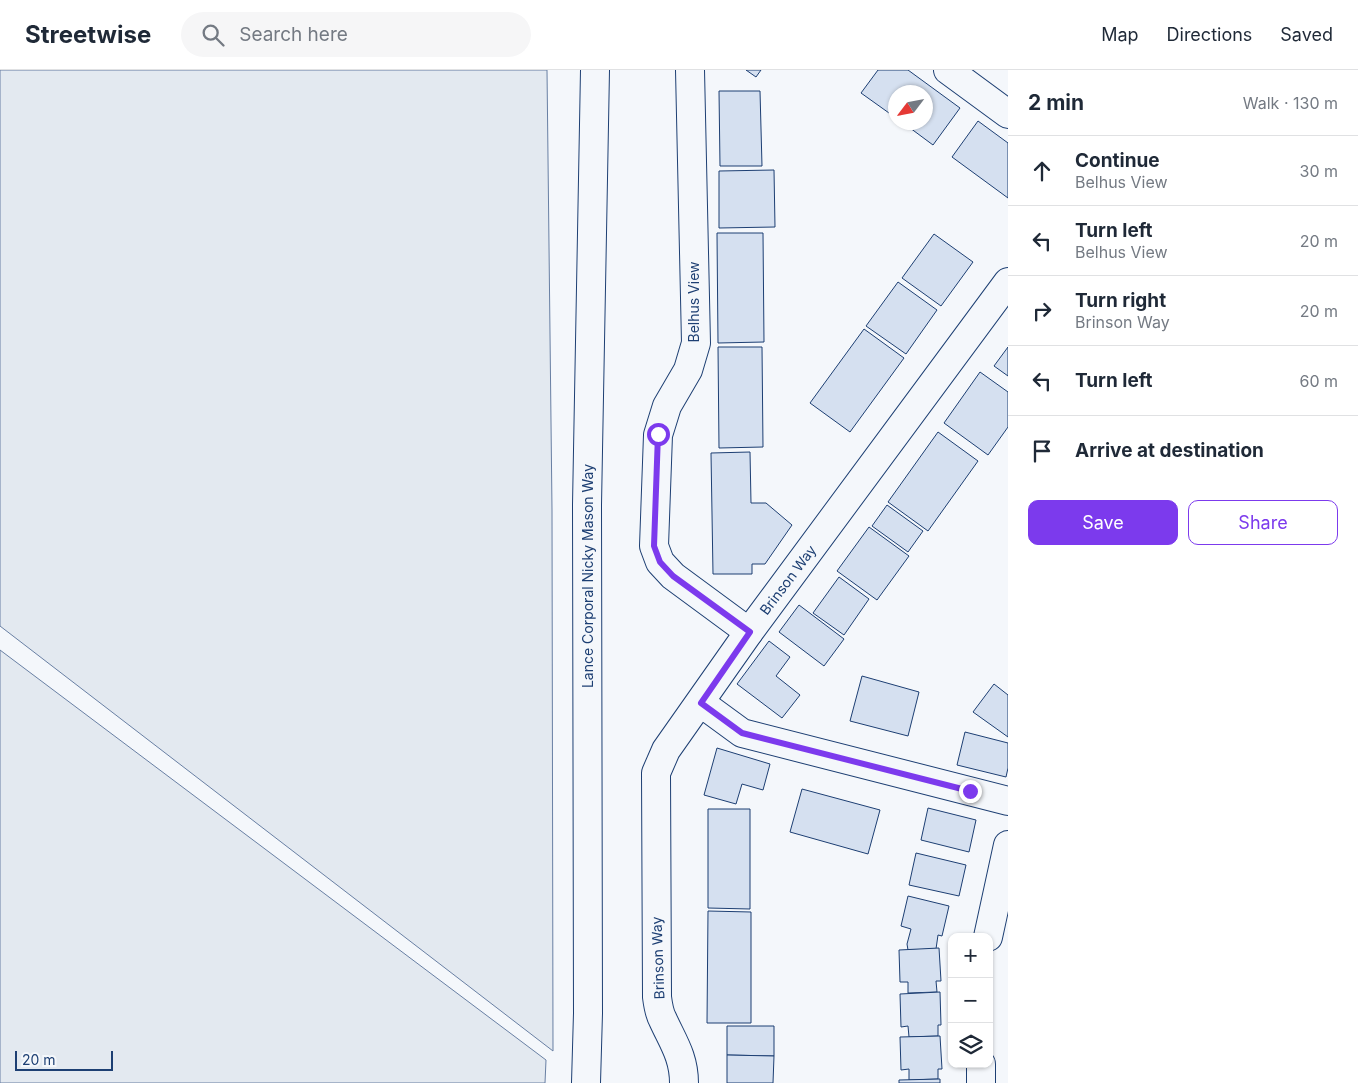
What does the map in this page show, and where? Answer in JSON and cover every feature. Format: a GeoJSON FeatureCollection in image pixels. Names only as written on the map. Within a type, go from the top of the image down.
{"type":"FeatureCollection","features":[{"type":"Feature","properties":{"kind":"street","name":"Lance Corporal Nicky Mason Way"},"geometry":{"type":"LineString","coordinates":[[586,1083],[588,1013],[587,505],[595,70]]}},
{"type":"Feature","properties":{"kind":"street","name":"Belhus View"},"geometry":{"type":"LineString","coordinates":[[690,70],[696,343],[688,370],[667,406],[658,434],[654,546],[660,562],[673,576],[750,632]]}},
{"type":"Feature","properties":{"kind":"street"},"geometry":{"type":"LineString","coordinates":[[948,70],[1008,114]]}},
{"type":"Feature","properties":{"kind":"street","name":"Brinson Way"},"geometry":{"type":"LineString","coordinates":[[684,1083],[684,1070],[676,1045],[662,1018],[657,997],[656,773],[666,750],[750,632],[1008,282]]}},
{"type":"Feature","properties":{"kind":"street"},"geometry":{"type":"LineString","coordinates":[[701,703],[742,733],[1008,801]]}},
{"type":"Feature","properties":{"kind":"street"},"geometry":{"type":"LineString","coordinates":[[989,933],[1008,846]]}},
{"type":"Feature","properties":{"kind":"street"},"geometry":{"type":"LineString","coordinates":[[981,1068],[981,1083]]}},
{"type":"Feature","properties":{"kind":"shaded area"},"geometry":{"type":"Polygon","coordinates":[[[0,70],[547,70],[552,510],[553,1051],[0,626],[0,70]]]}},
{"type":"Feature","properties":{"kind":"shaded area"},"geometry":{"type":"Polygon","coordinates":[[[0,650],[546,1060],[545,1083],[0,1083],[0,650]]]}},
{"type":"Feature","properties":{"kind":"building"},"geometry":{"type":"Polygon","coordinates":[[[746,70],[761,70],[756,77],[746,70]]]}},
{"type":"Feature","properties":{"kind":"building"},"geometry":{"type":"Polygon","coordinates":[[[878,70],[908,70],[929,85],[888,85],[888,112],[861,93],[878,70]]]}},
{"type":"Feature","properties":{"kind":"building"},"geometry":{"type":"Polygon","coordinates":[[[933,88],[960,108],[933,145],[913,130],[933,130],[933,88]]]}},
{"type":"Feature","properties":{"kind":"building"},"geometry":{"type":"Polygon","coordinates":[[[719,91],[760,91],[762,166],[720,166],[719,91]]]}},
{"type":"Feature","properties":{"kind":"building"},"geometry":{"type":"Polygon","coordinates":[[[978,121],[1008,143],[1008,198],[952,157],[978,121]]]}},
{"type":"Feature","properties":{"kind":"building"},"geometry":{"type":"Polygon","coordinates":[[[774,170],[775,227],[719,228],[719,171],[774,170]]]}},
{"type":"Feature","properties":{"kind":"building"},"geometry":{"type":"Polygon","coordinates":[[[717,233],[763,233],[764,342],[718,343],[717,233]]]}},
{"type":"Feature","properties":{"kind":"building"},"geometry":{"type":"Polygon","coordinates":[[[934,234],[973,262],[941,306],[902,278],[934,234]]]}},
{"type":"Feature","properties":{"kind":"building"},"geometry":{"type":"Polygon","coordinates":[[[898,282],[937,310],[906,354],[866,326],[898,282]]]}},
{"type":"Feature","properties":{"kind":"building"},"geometry":{"type":"Polygon","coordinates":[[[864,329],[904,358],[850,432],[810,403],[864,329]]]}},
{"type":"Feature","properties":{"kind":"building"},"geometry":{"type":"Polygon","coordinates":[[[718,347],[762,347],[763,447],[719,448],[718,347]]]}},
{"type":"Feature","properties":{"kind":"building"},"geometry":{"type":"Polygon","coordinates":[[[1008,347],[1008,376],[994,366],[1008,347]]]}},
{"type":"Feature","properties":{"kind":"building"},"geometry":{"type":"Polygon","coordinates":[[[980,372],[1008,392],[1008,427],[988,455],[944,423],[980,372]]]}},
{"type":"Feature","properties":{"kind":"building"},"geometry":{"type":"Polygon","coordinates":[[[938,432],[978,461],[928,531],[888,502],[938,432]]]}},
{"type":"Feature","properties":{"kind":"building"},"geometry":{"type":"Polygon","coordinates":[[[750,452],[751,503],[766,503],[792,525],[765,564],[752,564],[752,574],[713,574],[711,453],[750,452]]]}},
{"type":"Feature","properties":{"kind":"building"},"geometry":{"type":"Polygon","coordinates":[[[887,505],[923,531],[908,552],[872,526],[887,505]]]}},
{"type":"Feature","properties":{"kind":"building"},"geometry":{"type":"Polygon","coordinates":[[[869,527],[909,556],[877,600],[837,571],[869,527]]]}},
{"type":"Feature","properties":{"kind":"building"},"geometry":{"type":"Polygon","coordinates":[[[839,577],[869,599],[844,635],[813,613],[839,577]]]}},
{"type":"Feature","properties":{"kind":"building"},"geometry":{"type":"Polygon","coordinates":[[[799,605],[844,639],[824,666],[779,632],[799,605]]]}},
{"type":"Feature","properties":{"kind":"building"},"geometry":{"type":"Polygon","coordinates":[[[769,641],[790,657],[776,676],[800,695],[782,718],[737,684],[769,641]]]}},
{"type":"Feature","properties":{"kind":"building"},"geometry":{"type":"Polygon","coordinates":[[[862,676],[919,692],[908,736],[850,721],[862,676]]]}},
{"type":"Feature","properties":{"kind":"building"},"geometry":{"type":"Polygon","coordinates":[[[994,684],[1008,695],[1008,737],[973,712],[994,684]]]}},
{"type":"Feature","properties":{"kind":"building"},"geometry":{"type":"Polygon","coordinates":[[[965,732],[1008,743],[1006,777],[957,765],[965,732]]]}},
{"type":"Feature","properties":{"kind":"building"},"geometry":{"type":"Polygon","coordinates":[[[717,748],[770,764],[763,790],[742,784],[736,804],[704,795],[717,748]]]}},
{"type":"Feature","properties":{"kind":"building"},"geometry":{"type":"Polygon","coordinates":[[[802,789],[880,810],[868,854],[790,832],[802,789]]]}},
{"type":"Feature","properties":{"kind":"building"},"geometry":{"type":"Polygon","coordinates":[[[928,808],[976,820],[969,852],[921,840],[928,808]]]}},
{"type":"Feature","properties":{"kind":"building"},"geometry":{"type":"Polygon","coordinates":[[[708,809],[750,809],[750,909],[708,908],[708,809]]]}},
{"type":"Feature","properties":{"kind":"building"},"geometry":{"type":"Polygon","coordinates":[[[916,853],[966,865],[959,896],[909,885],[916,853]]]}},
{"type":"Feature","properties":{"kind":"building"},"geometry":{"type":"Polygon","coordinates":[[[908,896],[949,906],[942,936],[938,935],[936,949],[908,950],[907,944],[911,929],[901,926],[908,896]]]}},
{"type":"Feature","properties":{"kind":"building"},"geometry":{"type":"Polygon","coordinates":[[[708,911],[751,912],[751,1023],[707,1023],[708,911]]]}},
{"type":"Feature","properties":{"kind":"building"},"geometry":{"type":"Polygon","coordinates":[[[939,948],[941,981],[936,981],[937,992],[908,993],[908,982],[900,982],[899,950],[939,948]]]}},
{"type":"Feature","properties":{"kind":"building"},"geometry":{"type":"Polygon","coordinates":[[[940,992],[941,1025],[938,1025],[938,1036],[909,1037],[908,1026],[901,1027],[900,994],[940,992]]]}},
{"type":"Feature","properties":{"kind":"building"},"geometry":{"type":"Polygon","coordinates":[[[727,1026],[774,1026],[774,1056],[727,1055],[727,1026]]]}},
{"type":"Feature","properties":{"kind":"building"},"geometry":{"type":"Polygon","coordinates":[[[940,1036],[942,1069],[938,1069],[938,1079],[909,1080],[909,1069],[901,1070],[900,1037],[940,1036]]]}},
{"type":"Feature","properties":{"kind":"building"},"geometry":{"type":"Polygon","coordinates":[[[727,1055],[774,1056],[773,1083],[727,1083],[727,1055]]]}},
{"type":"Feature","properties":{"kind":"building"},"geometry":{"type":"Polygon","coordinates":[[[940,1079],[940,1083],[899,1083],[899,1080],[940,1079]]]}},
{"type":"Feature","properties":{"kind":"route"},"geometry":{"type":"LineString","coordinates":[[658,434],[654,546],[660,562],[673,576],[750,632],[701,703],[742,733],[970,791]]}}]}
